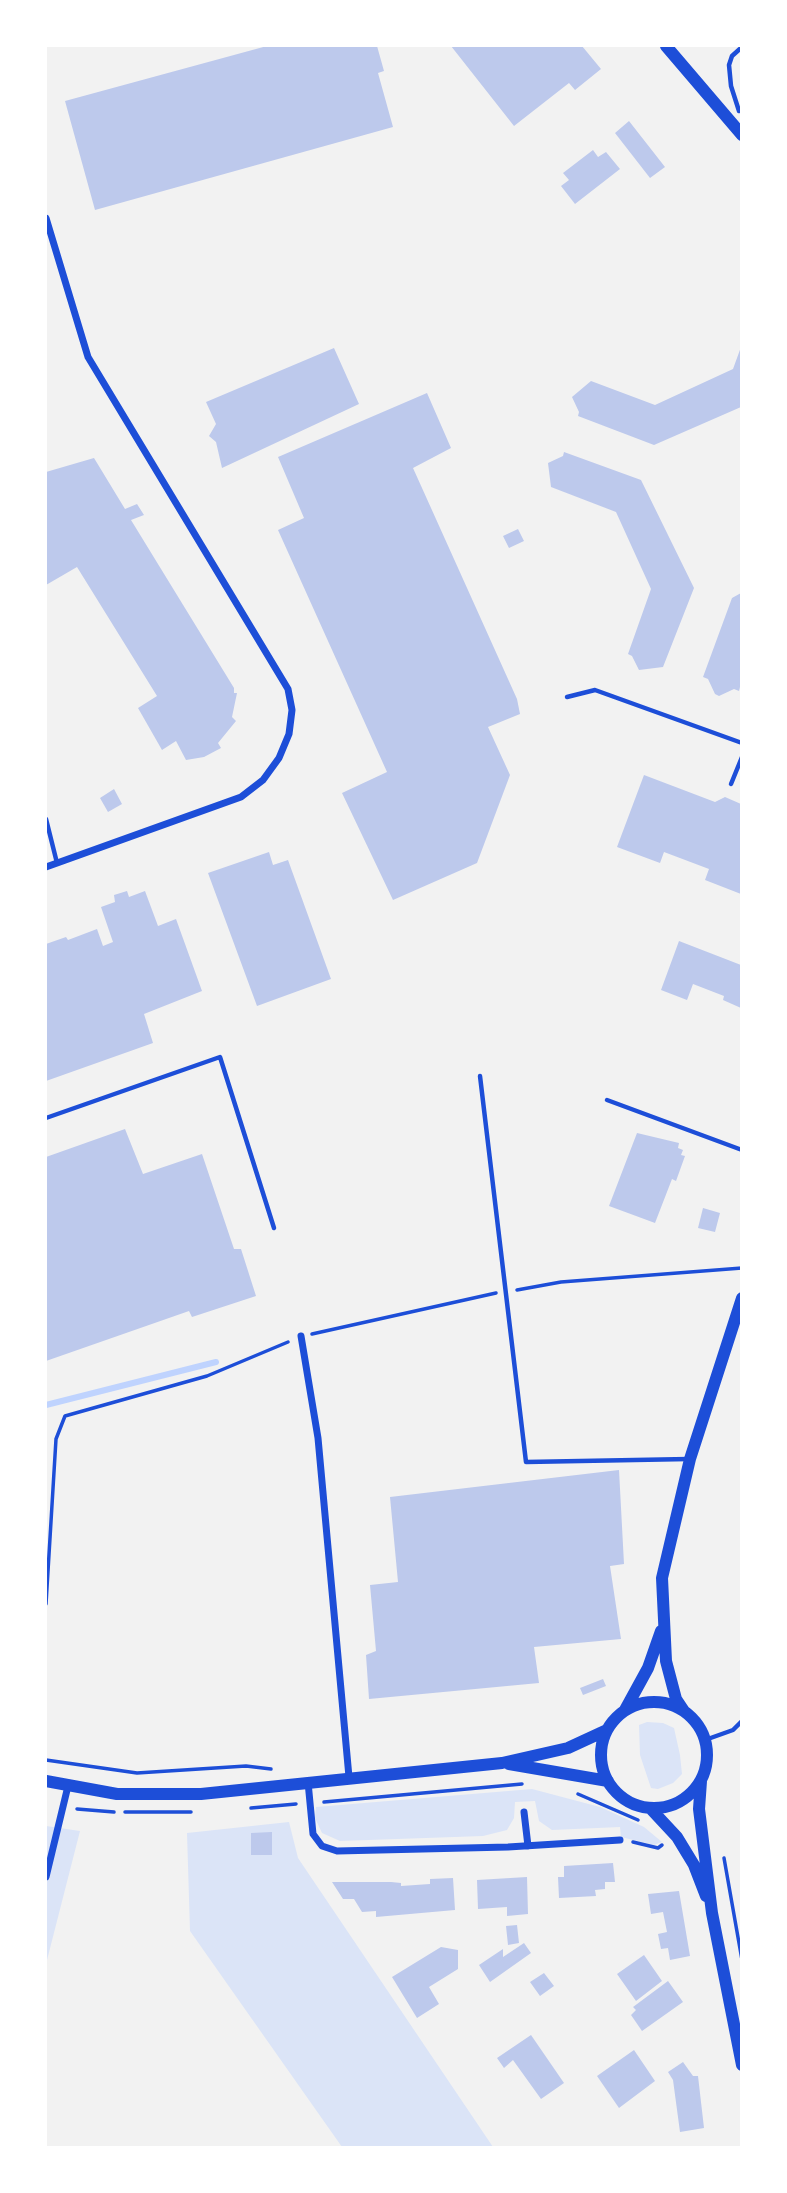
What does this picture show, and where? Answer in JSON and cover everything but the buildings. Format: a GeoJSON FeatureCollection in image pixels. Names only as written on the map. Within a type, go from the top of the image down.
{"type":"FeatureCollection","features":[{"type":"Feature","properties":{"kind":"street"},"geometry":{"type":"LineString","coordinates":[[666,46],[741,135]]}},
{"type":"Feature","properties":{"kind":"street"},"geometry":{"type":"LineString","coordinates":[[46,218],[88,357],[288,689],[292,710],[289,734],[279,758],[262,780],[241,796],[46,867]]}},
{"type":"Feature","properties":{"kind":"street"},"geometry":{"type":"LineString","coordinates":[[741,1298],[690,1459],[662,1578],[663,1624],[672,1686],[684,1711],[697,1724],[705,1740],[707,1761],[701,1781],[699,1809],[712,1913],[741,2065]]}},
{"type":"Feature","properties":{"kind":"street"},"geometry":{"type":"LineString","coordinates":[[301,1336],[318,1438],[349,1777]]}},
{"type":"Feature","properties":{"kind":"street"},"geometry":{"type":"LineString","coordinates":[[46,1781],[156,1796],[502,1762],[568,1748],[607,1730],[624,1711],[648,1668],[663,1624]]}},
{"type":"Feature","properties":{"kind":"street"},"geometry":{"type":"LineString","coordinates":[[624,1711],[641,1704],[659,1702],[684,1711]]}},
{"type":"Feature","properties":{"kind":"street"},"geometry":{"type":"LineString","coordinates":[[607,1730],[601,1755],[608,1781],[626,1799],[650,1808],[683,1846],[694,1865],[712,1913]]}},
{"type":"Feature","properties":{"kind":"street"},"geometry":{"type":"LineString","coordinates":[[502,1762],[608,1781]]}},
{"type":"Feature","properties":{"kind":"street"},"geometry":{"type":"LineString","coordinates":[[308,1781],[316,1840],[337,1851],[528,1846],[620,1840]]}},
{"type":"Feature","properties":{"kind":"street"},"geometry":{"type":"LineString","coordinates":[[650,1808],[679,1802],[701,1781]]}},
{"type":"Feature","properties":{"kind":"street"},"geometry":{"type":"LineString","coordinates":[[46,1877],[68,1786]]}},
{"type":"Feature","properties":{"kind":"street"},"geometry":{"type":"LineString","coordinates":[[524,1812],[528,1846]]}},
{"type":"Feature","properties":{"kind":"lane"},"geometry":{"type":"LineString","coordinates":[[739,111],[731,86],[729,65],[732,56],[741,47]]}},
{"type":"Feature","properties":{"kind":"lane"},"geometry":{"type":"LineString","coordinates":[[567,697],[595,690],[741,743]]}},
{"type":"Feature","properties":{"kind":"lane"},"geometry":{"type":"LineString","coordinates":[[731,784],[741,757]]}},
{"type":"Feature","properties":{"kind":"lane"},"geometry":{"type":"LineString","coordinates":[[46,819],[57,863]]}},
{"type":"Feature","properties":{"kind":"lane"},"geometry":{"type":"LineString","coordinates":[[46,1118],[220,1057],[274,1228]]}},
{"type":"Feature","properties":{"kind":"lane"},"geometry":{"type":"LineString","coordinates":[[480,1076],[526,1462],[690,1459]]}},
{"type":"Feature","properties":{"kind":"lane"},"geometry":{"type":"LineString","coordinates":[[607,1100],[741,1150]]}},
{"type":"Feature","properties":{"kind":"lane"},"geometry":{"type":"LineString","coordinates":[[705,1740],[733,1730],[741,1721]]}},
{"type":"Feature","properties":{"kind":"path"},"geometry":{"type":"LineString","coordinates":[[46,1604],[56,1439],[65,1416],[207,1376],[301,1336]]}},
{"type":"Feature","properties":{"kind":"path"},"geometry":{"type":"LineString","coordinates":[[46,1760],[137,1773],[246,1766],[272,1769]]}},
{"type":"Feature","properties":{"kind":"path"},"geometry":{"type":"LineString","coordinates":[[294,1804],[526,1784]]}},
{"type":"Feature","properties":{"kind":"path"},"geometry":{"type":"LineString","coordinates":[[568,1791],[595,1799],[640,1821]]}},
{"type":"Feature","properties":{"kind":"path"},"geometry":{"type":"LineString","coordinates":[[620,1840],[658,1848],[666,1843],[660,1834]]}},
{"type":"Feature","properties":{"kind":"path"},"geometry":{"type":"LineString","coordinates":[[721,1847],[741,1960]]}},
{"type":"Feature","properties":{"kind":"shaded area"},"geometry":{"type":"Polygon","coordinates":[[[647,1722],[663,1723],[674,1728],[680,1755],[682,1774],[673,1783],[658,1789],[651,1788],[640,1755],[639,1725],[647,1722]]]}},
{"type":"Feature","properties":{"kind":"shaded area"},"geometry":{"type":"Polygon","coordinates":[[[532,1789],[600,1807],[644,1827],[662,1842],[654,1845],[621,1837],[620,1827],[552,1830],[539,1821],[535,1801],[515,1802],[514,1818],[507,1830],[483,1836],[340,1841],[322,1833],[315,1818],[316,1807],[532,1789]]]}},
{"type":"Feature","properties":{"kind":"shaded area"},"geometry":{"type":"Polygon","coordinates":[[[289,1822],[298,1858],[493,2147],[342,2147],[190,1931],[187,1833],[289,1822]]]}},
{"type":"Feature","properties":{"kind":"shaded area"},"geometry":{"type":"Polygon","coordinates":[[[46,1826],[80,1831],[46,1964],[46,1826]]]}},
{"type":"Feature","properties":{"kind":"waterway"},"geometry":{"type":"LineString","coordinates":[[46,1405],[216,1362]]}}]}
